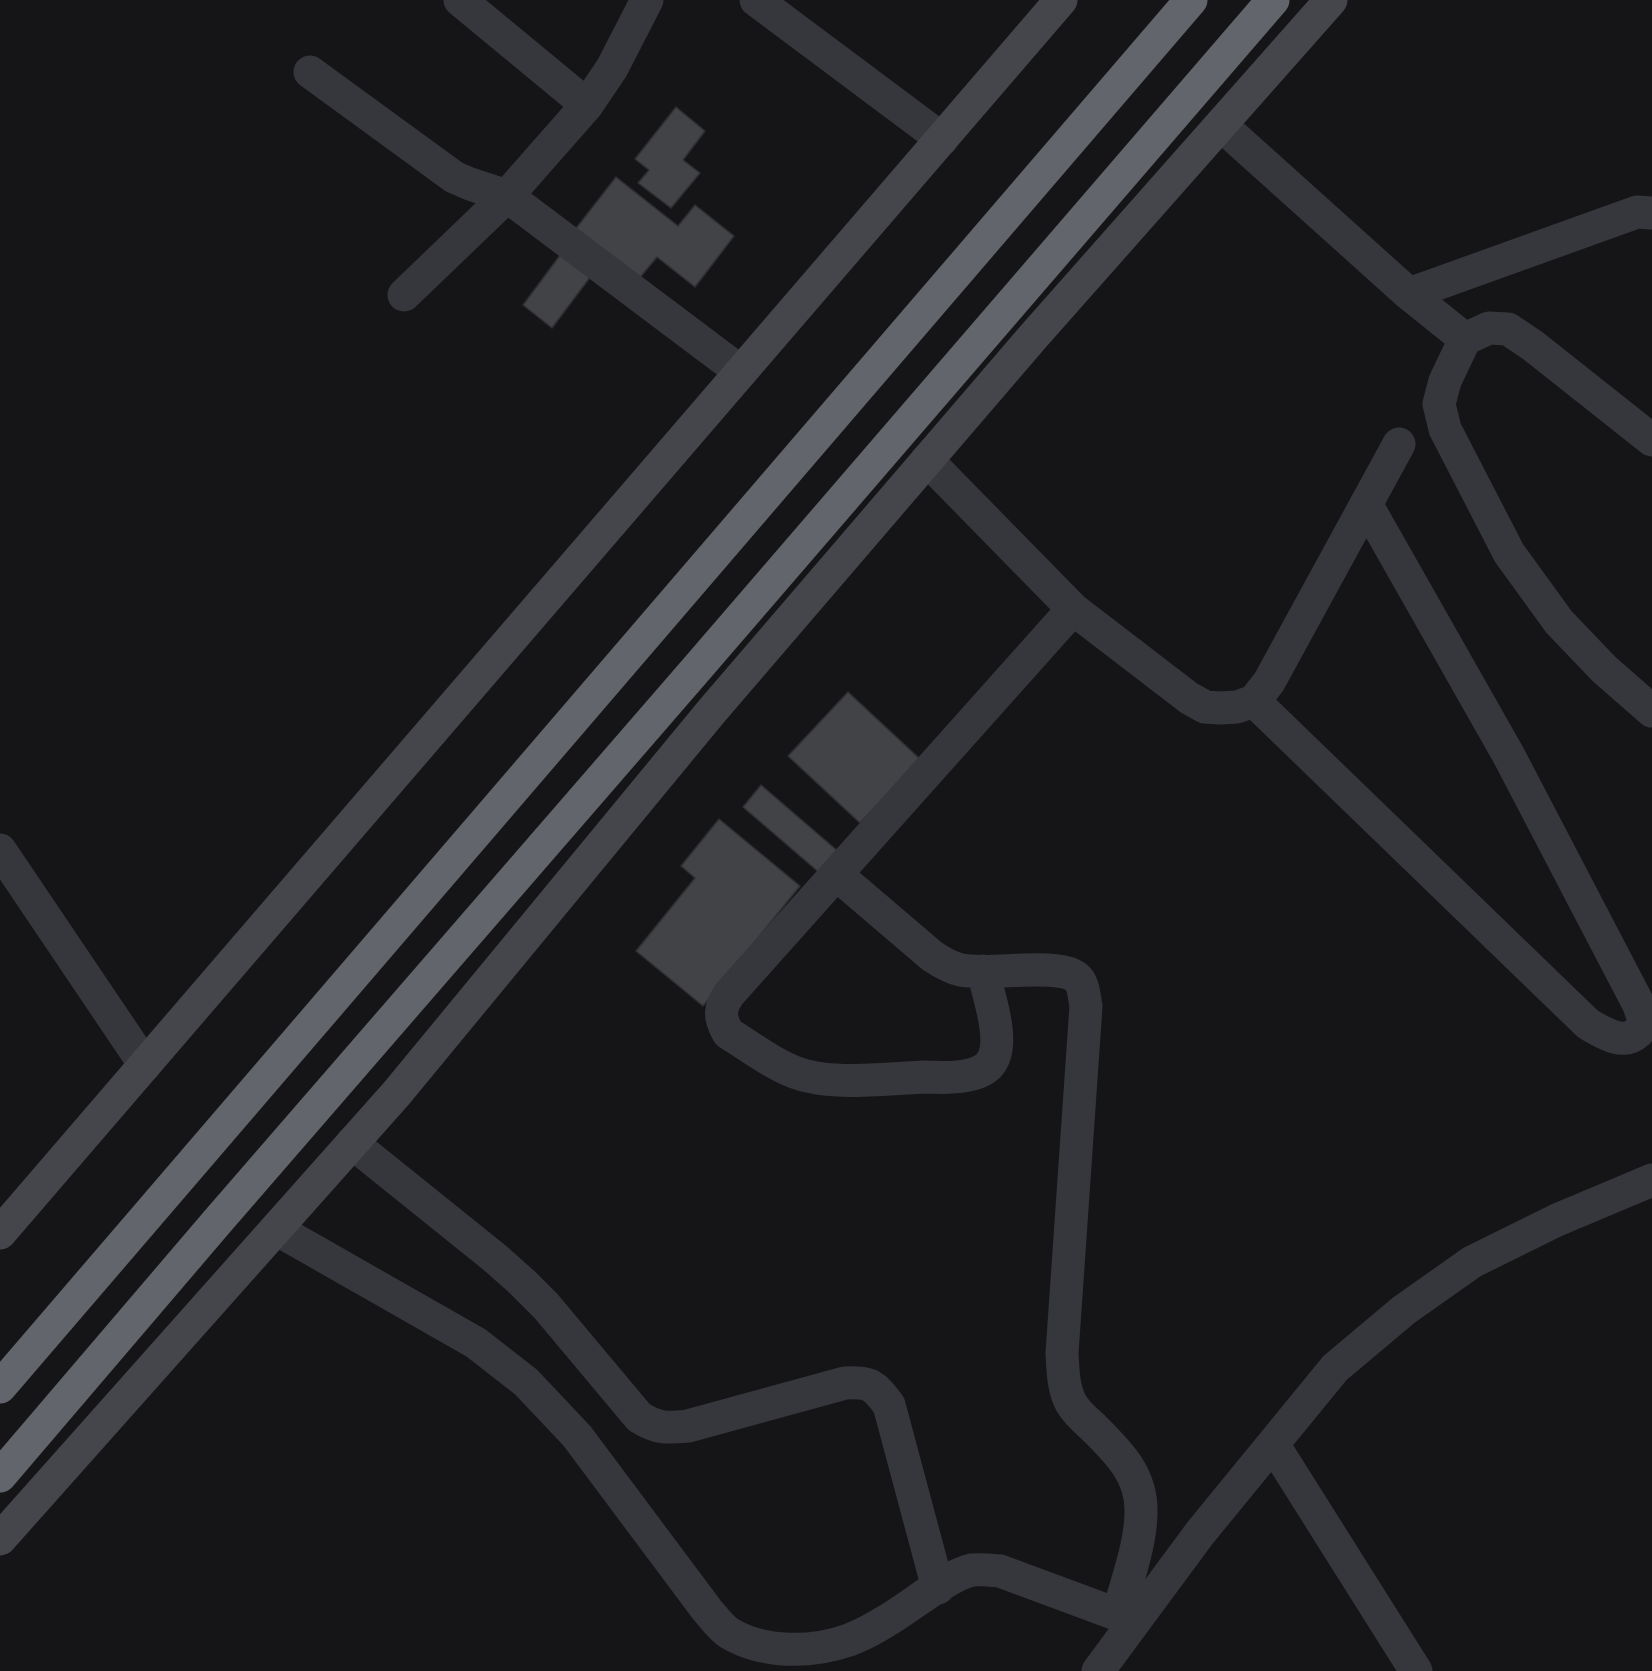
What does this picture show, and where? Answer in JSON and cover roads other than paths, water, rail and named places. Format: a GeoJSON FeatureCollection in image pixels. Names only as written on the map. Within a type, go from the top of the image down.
{"type":"FeatureCollection","features":[{"type":"Feature","properties":{"kind":"highway"},"geometry":{"type":"LineString","coordinates":[[0,1387],[1191,0]]}},
{"type":"Feature","properties":{"kind":"highway"},"geometry":{"type":"LineString","coordinates":[[0,1476],[1273,0]]}},
{"type":"Feature","properties":{"kind":"street"},"geometry":{"type":"LineString","coordinates":[[460,0],[587,105]]}},
{"type":"Feature","properties":{"kind":"street"},"geometry":{"type":"LineString","coordinates":[[404,295],[507,196],[587,105],[612,69],[647,0]]}},
{"type":"Feature","properties":{"kind":"street"},"geometry":{"type":"LineString","coordinates":[[756,0],[942,139]]}},
{"type":"Feature","properties":{"kind":"street"},"geometry":{"type":"LineString","coordinates":[[0,1233],[1060,0]]}},
{"type":"Feature","properties":{"kind":"street"},"geometry":{"type":"LineString","coordinates":[[0,1539],[404,1085],[711,712],[1032,338],[1331,0]]}},
{"type":"Feature","properties":{"kind":"street"},"geometry":{"type":"LineString","coordinates":[[310,72],[454,177],[507,196],[741,372]]}},
{"type":"Feature","properties":{"kind":"street"},"geometry":{"type":"LineString","coordinates":[[1221,124],[1409,294],[1466,339]]}},
{"type":"Feature","properties":{"kind":"street"},"geometry":{"type":"LineString","coordinates":[[1409,294],[1637,212],[1652,213]]}},
{"type":"Feature","properties":{"kind":"street"},"geometry":{"type":"LineString","coordinates":[[1652,440],[1532,345],[1508,329],[1489,328],[1466,339],[1445,381],[1439,404],[1445,429],[1509,553],[1553,613],[1604,669],[1652,711]]}},
{"type":"Feature","properties":{"kind":"street"},"geometry":{"type":"LineString","coordinates":[[927,460],[1073,609],[1189,698],[1205,707],[1220,708],[1237,707],[1254,701],[1269,682],[1399,444]]}},
{"type":"Feature","properties":{"kind":"street"},"geometry":{"type":"LineString","coordinates":[[1254,701],[1588,1024],[1613,1037],[1625,1038],[1635,1035],[1641,1028],[1643,1019],[1639,1005],[1509,756],[1366,504]]}},
{"type":"Feature","properties":{"kind":"street"},"geometry":{"type":"LineString","coordinates":[[983,971],[996,1028],[995,1055],[986,1068],[967,1076],[855,1080],[816,1078],[798,1074],[783,1067],[728,1033],[723,1024],[721,1013],[723,1003],[1073,609]]}},
{"type":"Feature","properties":{"kind":"street"},"geometry":{"type":"LineString","coordinates":[[0,849],[145,1065]]}},
{"type":"Feature","properties":{"kind":"street"},"geometry":{"type":"LineString","coordinates":[[836,874],[932,956],[947,965],[961,970],[1067,972],[1078,978],[1083,987],[1086,1006],[1062,1353],[1064,1380],[1071,1403],[1128,1464],[1137,1484],[1142,1511],[1126,1618]]}},
{"type":"Feature","properties":{"kind":"street"},"geometry":{"type":"LineString","coordinates":[[352,1143],[522,1282],[546,1306],[639,1417],[651,1425],[666,1428],[688,1426],[845,1383],[863,1382],[878,1389],[889,1405],[938,1588]]}},
{"type":"Feature","properties":{"kind":"street"},"geometry":{"type":"LineString","coordinates":[[1098,1671],[1126,1618],[1200,1533],[1335,1368],[1404,1310],[1472,1262],[1557,1220],[1652,1180]]}},
{"type":"Feature","properties":{"kind":"street"},"geometry":{"type":"LineString","coordinates":[[276,1229],[476,1343],[526,1382],[577,1436],[707,1610],[727,1632],[746,1641],[768,1647],[794,1649],[819,1647],[849,1640],[886,1621],[955,1577],[982,1569],[1000,1571],[1126,1618]]}},
{"type":"Feature","properties":{"kind":"street"},"geometry":{"type":"LineString","coordinates":[[1273,1444],[1416,1671]]}}]}
